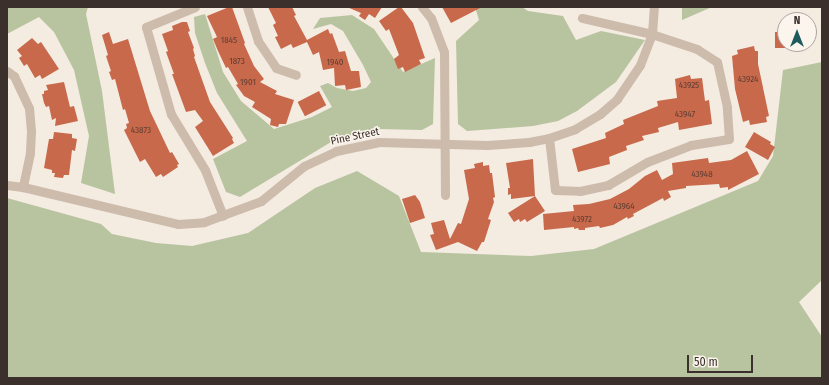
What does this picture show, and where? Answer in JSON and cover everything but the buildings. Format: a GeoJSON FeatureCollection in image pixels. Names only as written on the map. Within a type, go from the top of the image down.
{"type":"FeatureCollection","features":[{"type":"Feature","properties":{"kind":"street"},"geometry":{"type":"LineString","coordinates":[[195,7],[146,27],[171,114],[206,170],[223,216]]}},
{"type":"Feature","properties":{"kind":"street"},"geometry":{"type":"LineString","coordinates":[[247,7],[258,42],[276,68],[296,76]]}},
{"type":"Feature","properties":{"kind":"street"},"geometry":{"type":"LineString","coordinates":[[422,7],[432,18],[444,52],[446,143],[445,195]]}},
{"type":"Feature","properties":{"kind":"street","name":"Pine Street"},"geometry":{"type":"LineString","coordinates":[[7,185],[23,187],[178,224],[204,222],[261,201],[304,166],[336,151],[379,142],[487,145],[529,142],[549,138],[575,129],[600,114],[617,99],[640,65],[652,34],[654,7]]}},
{"type":"Feature","properties":{"kind":"street"},"geometry":{"type":"LineString","coordinates":[[549,138],[555,190],[580,191],[608,185],[647,162],[691,145],[729,138],[727,107],[717,62],[697,49],[652,34],[582,18]]}},
{"type":"Feature","properties":{"kind":"street"},"geometry":{"type":"LineString","coordinates":[[7,71],[14,76],[29,108],[31,132],[30,153],[23,187]]}},
{"type":"Feature","properties":{"kind":"green space"},"geometry":{"type":"Polygon","coordinates":[[[7,7],[88,7],[86,14],[102,91],[115,194],[81,183],[89,136],[74,70],[54,32],[39,17],[7,34],[7,7]]]}},
{"type":"Feature","properties":{"kind":"green space"},"geometry":{"type":"Polygon","coordinates":[[[475,7],[522,7],[528,11],[563,16],[576,40],[601,31],[645,40],[616,82],[577,111],[558,121],[533,126],[467,131],[458,124],[456,41],[479,20],[475,7]]]}},
{"type":"Feature","properties":{"kind":"green space"},"geometry":{"type":"Polygon","coordinates":[[[682,7],[712,7],[682,20],[682,7]]]}},
{"type":"Feature","properties":{"kind":"green space"},"geometry":{"type":"Polygon","coordinates":[[[205,14],[223,72],[241,101],[274,129],[312,117],[332,107],[320,86],[328,83],[337,88],[353,91],[366,88],[371,82],[343,31],[331,24],[313,29],[320,18],[352,15],[374,29],[403,72],[435,58],[433,124],[422,130],[379,129],[360,132],[331,142],[240,197],[226,192],[213,159],[247,141],[217,93],[195,33],[194,17],[205,14]]]}},
{"type":"Feature","properties":{"kind":"green space"},"geometry":{"type":"Polygon","coordinates":[[[822,62],[822,280],[799,302],[822,337],[822,378],[7,378],[7,198],[101,224],[112,234],[156,243],[192,246],[248,233],[315,188],[357,171],[399,196],[421,252],[531,256],[594,249],[758,181],[773,156],[783,70],[822,62]]]}}]}
